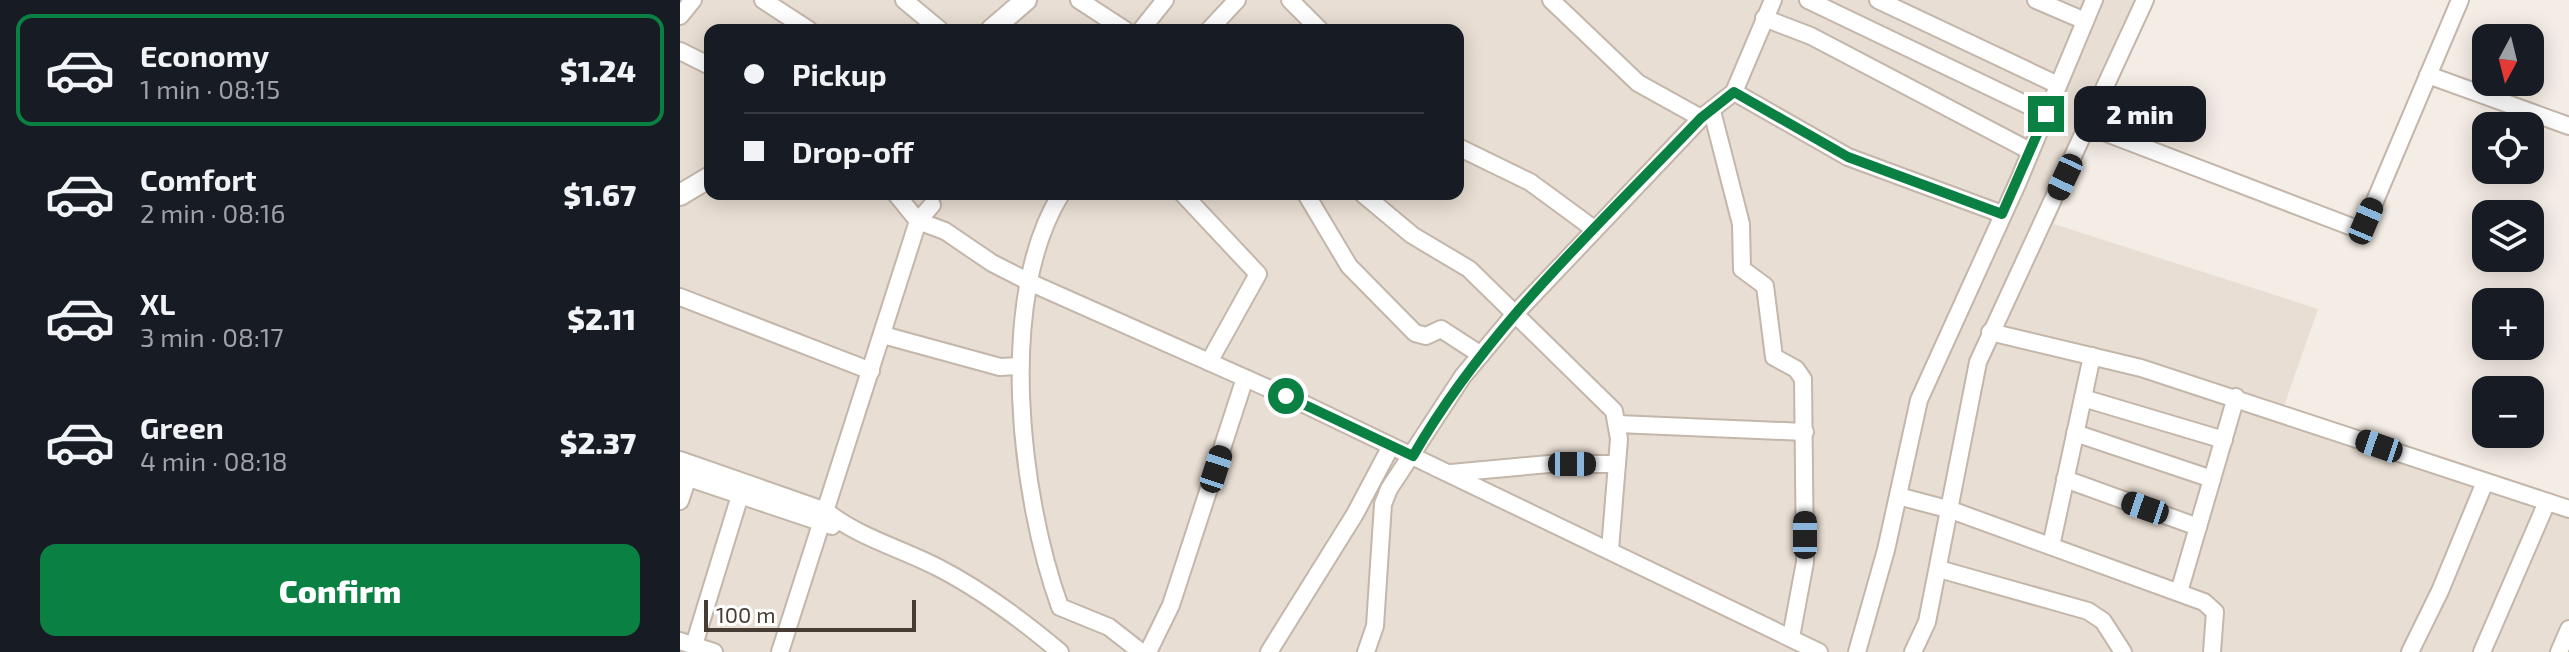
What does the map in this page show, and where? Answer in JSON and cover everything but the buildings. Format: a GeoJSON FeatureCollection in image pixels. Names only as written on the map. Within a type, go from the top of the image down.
{"type":"FeatureCollection","features":[{"type":"Feature","properties":{"kind":"street"},"geometry":{"type":"LineString","coordinates":[[680,16],[693,0]]}},
{"type":"Feature","properties":{"kind":"street"},"geometry":{"type":"LineString","coordinates":[[763,0],[800,24]]}},
{"type":"Feature","properties":{"kind":"street"},"geometry":{"type":"LineString","coordinates":[[904,0],[933,24]]}},
{"type":"Feature","properties":{"kind":"street"},"geometry":{"type":"LineString","coordinates":[[998,24],[1026,0]]}},
{"type":"Feature","properties":{"kind":"street"},"geometry":{"type":"LineString","coordinates":[[1079,0],[1116,24]]}},
{"type":"Feature","properties":{"kind":"street"},"geometry":{"type":"LineString","coordinates":[[1146,24],[1165,0]]}},
{"type":"Feature","properties":{"kind":"street"},"geometry":{"type":"LineString","coordinates":[[1215,24],[1237,0]]}},
{"type":"Feature","properties":{"kind":"street"},"geometry":{"type":"LineString","coordinates":[[1290,0],[1314,24]]}},
{"type":"Feature","properties":{"kind":"street"},"geometry":{"type":"LineString","coordinates":[[1551,0],[1638,83],[1707,115],[1741,224],[1742,269],[1765,286],[1774,357],[1796,369],[1803,379],[1805,562],[1791,637]]}},
{"type":"Feature","properties":{"kind":"street"},"geometry":{"type":"LineString","coordinates":[[1366,652],[1375,626],[1383,504],[1389,489],[1413,456],[1441,406],[1514,315],[1594,229],[1707,115],[1734,92],[1773,0]]}},
{"type":"Feature","properties":{"kind":"street"},"geometry":{"type":"LineString","coordinates":[[1808,0],[2046,114]]}},
{"type":"Feature","properties":{"kind":"street"},"geometry":{"type":"LineString","coordinates":[[1878,0],[2058,85]]}},
{"type":"Feature","properties":{"kind":"street"},"geometry":{"type":"LineString","coordinates":[[2036,0],[2085,21]]}},
{"type":"Feature","properties":{"kind":"street"},"geometry":{"type":"LineString","coordinates":[[1857,652],[1898,496],[1919,400],[2094,0]]}},
{"type":"Feature","properties":{"kind":"street"},"geometry":{"type":"LineString","coordinates":[[1913,652],[1925,633],[1951,510],[1961,436],[1978,362],[2145,0]]}},
{"type":"Feature","properties":{"kind":"street"},"geometry":{"type":"LineString","coordinates":[[2088,126],[2360,230],[2460,0]]}},
{"type":"Feature","properties":{"kind":"street"},"geometry":{"type":"LineString","coordinates":[[1764,18],[1811,36],[2030,151]]}},
{"type":"Feature","properties":{"kind":"street"},"geometry":{"type":"LineString","coordinates":[[680,51],[704,63]]}},
{"type":"Feature","properties":{"kind":"street"},"geometry":{"type":"LineString","coordinates":[[2428,75],[2569,126]]}},
{"type":"Feature","properties":{"kind":"street"},"geometry":{"type":"LineString","coordinates":[[1734,92],[1848,157],[2002,214]]}},
{"type":"Feature","properties":{"kind":"street"},"geometry":{"type":"LineString","coordinates":[[1464,150],[1530,182],[1594,229]]}},
{"type":"Feature","properties":{"kind":"street"},"geometry":{"type":"LineString","coordinates":[[680,195],[704,181]]}},
{"type":"Feature","properties":{"kind":"street"},"geometry":{"type":"LineString","coordinates":[[901,200],[918,221],[945,231],[1029,282],[1450,473],[1819,652]]}},
{"type":"Feature","properties":{"kind":"street"},"geometry":{"type":"LineString","coordinates":[[780,652],[927,200]]}},
{"type":"Feature","properties":{"kind":"street"},"geometry":{"type":"LineString","coordinates":[[928,200],[945,231]]}},
{"type":"Feature","properties":{"kind":"street"},"geometry":{"type":"LineString","coordinates":[[1057,200],[1051,210],[1029,282],[1020,366],[1026,448],[1042,538],[1060,607],[1109,627],[1141,652]]}},
{"type":"Feature","properties":{"kind":"street"},"geometry":{"type":"LineString","coordinates":[[1189,200],[1258,274],[1209,362]]}},
{"type":"Feature","properties":{"kind":"street"},"geometry":{"type":"LineString","coordinates":[[1310,200],[1349,266],[1415,333],[1422,336],[1441,329],[1481,355]]}},
{"type":"Feature","properties":{"kind":"street"},"geometry":{"type":"LineString","coordinates":[[1370,200],[1412,235],[1469,269],[1608,405],[1618,424],[1610,550]]}},
{"type":"Feature","properties":{"kind":"street"},"geometry":{"type":"LineString","coordinates":[[680,297],[871,371]]}},
{"type":"Feature","properties":{"kind":"street"},"geometry":{"type":"LineString","coordinates":[[1990,332],[2092,356],[2236,397],[2569,509]]}},
{"type":"Feature","properties":{"kind":"street"},"geometry":{"type":"LineString","coordinates":[[883,335],[1000,367],[1020,366]]}},
{"type":"Feature","properties":{"kind":"street"},"geometry":{"type":"LineString","coordinates":[[2051,546],[2092,356]]}},
{"type":"Feature","properties":{"kind":"street"},"geometry":{"type":"LineString","coordinates":[[1148,652],[1176,591],[1245,378]]}},
{"type":"Feature","properties":{"kind":"street"},"geometry":{"type":"LineString","coordinates":[[2179,592],[2236,397]]}},
{"type":"Feature","properties":{"kind":"street"},"geometry":{"type":"LineString","coordinates":[[2083,398],[2224,440]]}},
{"type":"Feature","properties":{"kind":"street"},"geometry":{"type":"LineString","coordinates":[[1618,424],[1805,432]]}},
{"type":"Feature","properties":{"kind":"street"},"geometry":{"type":"LineString","coordinates":[[2075,433],[2212,479]]}},
{"type":"Feature","properties":{"kind":"street"},"geometry":{"type":"LineString","coordinates":[[1269,652],[1355,514],[1391,446]]}},
{"type":"Feature","properties":{"kind":"street"},"geometry":{"type":"LineString","coordinates":[[680,460],[745,480],[949,574],[1024,622],[1060,652]]}},
{"type":"Feature","properties":{"kind":"street"},"geometry":{"type":"LineString","coordinates":[[1450,473],[1549,464],[1617,464]]}},
{"type":"Feature","properties":{"kind":"street"},"geometry":{"type":"LineString","coordinates":[[680,501],[684,476],[739,497],[824,518]]}},
{"type":"Feature","properties":{"kind":"street"},"geometry":{"type":"LineString","coordinates":[[2065,479],[2198,527]]}},
{"type":"Feature","properties":{"kind":"street"},"geometry":{"type":"LineString","coordinates":[[714,652],[687,643],[745,480]]}},
{"type":"Feature","properties":{"kind":"street"},"geometry":{"type":"LineString","coordinates":[[2410,652],[2440,591],[2485,482]]}},
{"type":"Feature","properties":{"kind":"street"},"geometry":{"type":"LineString","coordinates":[[1898,496],[1951,510],[2204,602],[2215,612],[2212,652]]}},
{"type":"Feature","properties":{"kind":"street"},"geometry":{"type":"LineString","coordinates":[[2482,652],[2547,502]]}},
{"type":"Feature","properties":{"kind":"street"},"geometry":{"type":"LineString","coordinates":[[1939,569],[2088,611],[2103,621],[2123,652]]}},
{"type":"Feature","properties":{"kind":"street"},"geometry":{"type":"LineString","coordinates":[[2559,652],[2569,629]]}},
{"type":"Feature","properties":{"kind":"shaded area"},"geometry":{"type":"Polygon","coordinates":[[[680,0],[2140,0],[2054,224],[2318,309],[2279,420],[2569,505],[2569,652],[680,652],[680,0]]]}},
{"type":"Feature","properties":{"kind":"route"},"geometry":{"type":"LineString","coordinates":[[1286,396],[1413,456],[1441,406],[1514,315],[1701,118],[1734,92],[1848,157],[2002,214],[2046,114]]}}]}
